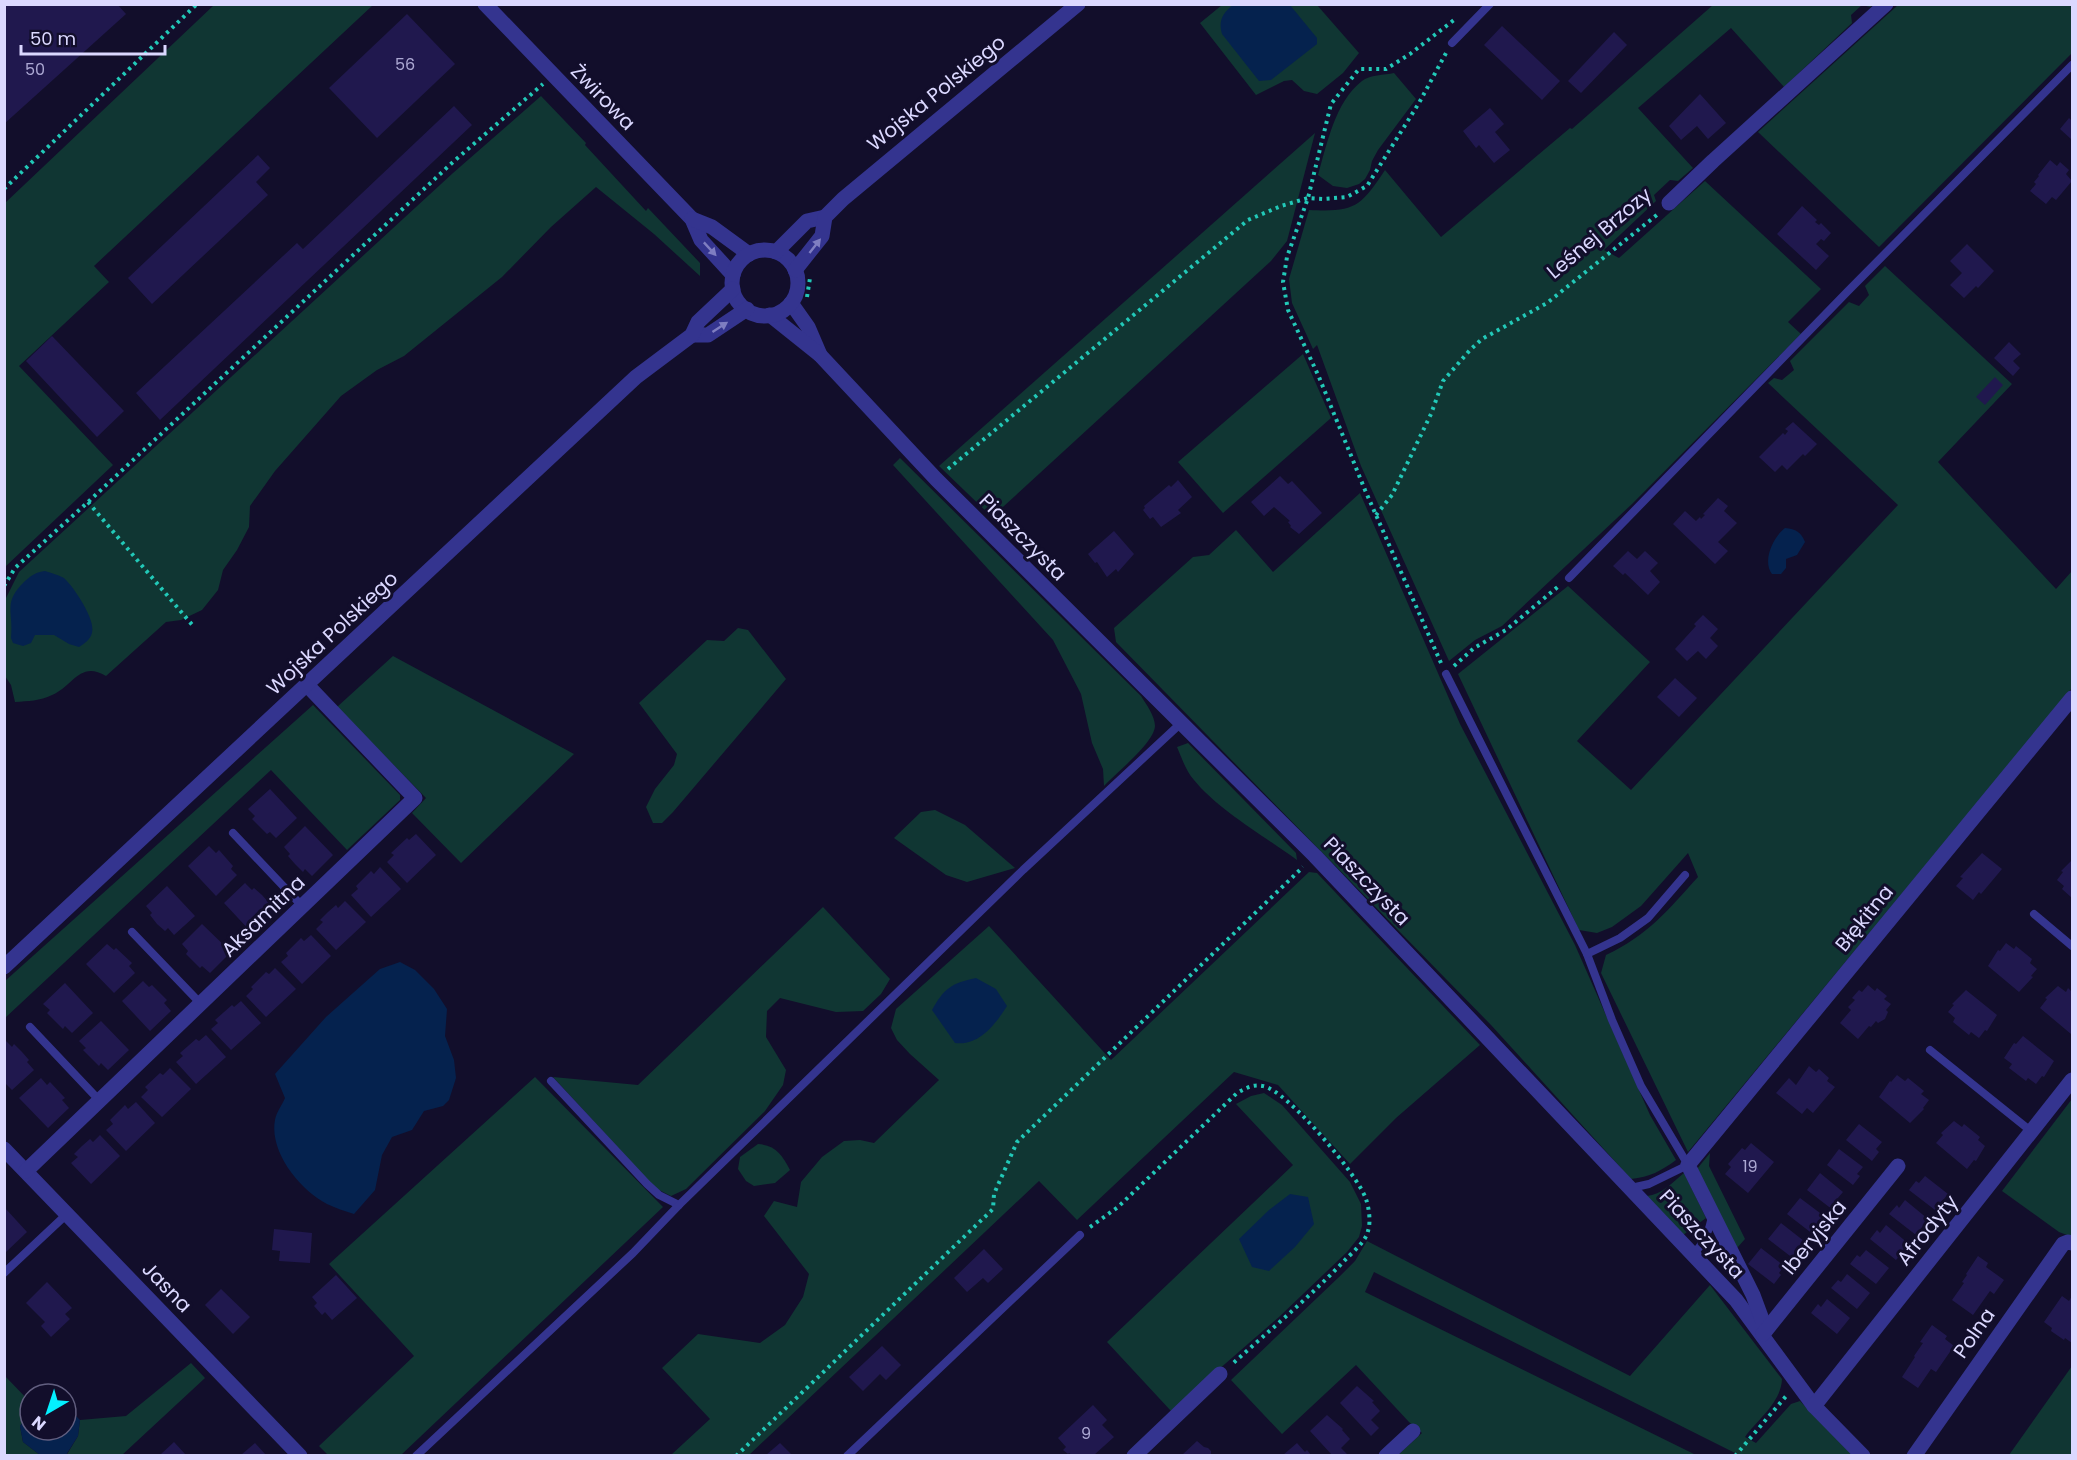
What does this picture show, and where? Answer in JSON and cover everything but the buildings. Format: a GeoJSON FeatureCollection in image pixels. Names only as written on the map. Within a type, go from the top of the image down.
{"type":"FeatureCollection","features":[{"type":"Feature","properties":{"kind":"street","name":"Żwirowa"},"geometry":{"type":"LineString","coordinates":[[485,4],[692,219],[701,240],[733,282]]}},
{"type":"Feature","properties":{"kind":"street","name":"Wojska Polskiego"},"geometry":{"type":"LineString","coordinates":[[776,252],[807,221],[825,217],[862,180],[1078,4]]}},
{"type":"Feature","properties":{"kind":"street","name":"Leśnej Brzozy"},"geometry":{"type":"LineString","coordinates":[[1669,203],[1713,160],[1886,4]]}},
{"type":"Feature","properties":{"kind":"street","name":"Wojska Polskiego"},"geometry":{"type":"LineString","coordinates":[[803,270],[822,236],[825,217]]}},
{"type":"Feature","properties":{"kind":"street","name":"Żwirowa"},"geometry":{"type":"LineString","coordinates":[[692,219],[712,227],[749,254]]}},
{"type":"Feature","properties":{"kind":"street"},"geometry":{"type":"LineString","coordinates":[[765,250],[776,252],[803,270],[796,294],[799,304],[770,315],[756,314],[740,303],[733,282],[737,266],[749,254],[765,250]]}},
{"type":"Feature","properties":{"kind":"street","name":"Wojska Polskiego"},"geometry":{"type":"LineString","coordinates":[[4,967],[636,377],[692,335],[698,322],[733,282]]}},
{"type":"Feature","properties":{"kind":"street","name":"Piaszczysta"},"geometry":{"type":"LineString","coordinates":[[799,304],[820,354]]}},
{"type":"Feature","properties":{"kind":"street","name":"Wojska Polskiego"},"geometry":{"type":"LineString","coordinates":[[692,335],[708,335],[747,309]]}},
{"type":"Feature","properties":{"kind":"street","name":"Piaszczysta"},"geometry":{"type":"LineString","coordinates":[[770,315],[795,337],[820,354],[936,479],[1315,856],[1736,1300],[1814,1406],[1863,1455]]}},
{"type":"Feature","properties":{"kind":"street","name":"Aksamitna"},"geometry":{"type":"LineString","coordinates":[[26,1171],[416,798],[307,685]]}},
{"type":"Feature","properties":{"kind":"street","name":"Błękitna"},"geometry":{"type":"LineString","coordinates":[[1688,1165],[2073,698]]}},
{"type":"Feature","properties":{"kind":"street","name":"Afrodyty"},"geometry":{"type":"LineString","coordinates":[[1814,1406],[2073,1080]]}},
{"type":"Feature","properties":{"kind":"street","name":"Jasna"},"geometry":{"type":"LineString","coordinates":[[4,1149],[300,1455]]}},
{"type":"Feature","properties":{"kind":"street"},"geometry":{"type":"LineString","coordinates":[[1688,1165],[1753,1295],[1763,1323],[1763,1334]]}},
{"type":"Feature","properties":{"kind":"street","name":"Iberyjska"},"geometry":{"type":"LineString","coordinates":[[1763,1334],[1898,1166]]}},
{"type":"Feature","properties":{"kind":"street","name":"Polna"},"geometry":{"type":"LineString","coordinates":[[1914,1455],[2063,1244],[2068,1242],[2073,1244]]}},
{"type":"Feature","properties":{"kind":"street"},"geometry":{"type":"LineString","coordinates":[[1134,1455],[1220,1374]]}},
{"type":"Feature","properties":{"kind":"street"},"geometry":{"type":"LineString","coordinates":[[1386,1455],[1413,1431]]}},
{"type":"Feature","properties":{"kind":"lane"},"geometry":{"type":"LineString","coordinates":[[1452,43],[1490,4]]}},
{"type":"Feature","properties":{"kind":"lane"},"geometry":{"type":"LineString","coordinates":[[1569,578],[1839,299],[2073,65]]}},
{"type":"Feature","properties":{"kind":"lane"},"geometry":{"type":"LineString","coordinates":[[1446,674],[1587,954],[1612,1020],[1641,1086],[1688,1165],[1649,1184],[1630,1188]]}},
{"type":"Feature","properties":{"kind":"lane"},"geometry":{"type":"LineString","coordinates":[[416,1455],[633,1253],[679,1205],[1023,870],[1180,724]]}},
{"type":"Feature","properties":{"kind":"lane"},"geometry":{"type":"LineString","coordinates":[[232,833],[303,907]]}},
{"type":"Feature","properties":{"kind":"lane"},"geometry":{"type":"LineString","coordinates":[[1587,954],[1620,938],[1648,918],[1685,875]]}},
{"type":"Feature","properties":{"kind":"lane"},"geometry":{"type":"LineString","coordinates":[[2034,914],[2073,946]]}},
{"type":"Feature","properties":{"kind":"lane"},"geometry":{"type":"LineString","coordinates":[[132,932],[201,1004]]}},
{"type":"Feature","properties":{"kind":"lane"},"geometry":{"type":"LineString","coordinates":[[30,1027],[99,1100]]}},
{"type":"Feature","properties":{"kind":"lane"},"geometry":{"type":"LineString","coordinates":[[1930,1050],[2032,1132]]}},
{"type":"Feature","properties":{"kind":"lane"},"geometry":{"type":"LineString","coordinates":[[551,1082],[647,1184],[659,1195],[679,1205]]}},
{"type":"Feature","properties":{"kind":"lane"},"geometry":{"type":"LineString","coordinates":[[4,1273],[67,1214]]}},
{"type":"Feature","properties":{"kind":"lane"},"geometry":{"type":"LineString","coordinates":[[1693,1255],[1705,1240],[1712,1215]]}},
{"type":"Feature","properties":{"kind":"lane"},"geometry":{"type":"LineString","coordinates":[[847,1455],[1080,1235]]}},
{"type":"Feature","properties":{"kind":"path"},"geometry":{"type":"LineString","coordinates":[[4,189],[197,4]]}},
{"type":"Feature","properties":{"kind":"path"},"geometry":{"type":"LineString","coordinates":[[1455,18],[1410,54],[1386,69],[1359,69],[1331,104],[1308,198],[1286,265],[1283,282],[1288,310],[1446,674],[1474,648],[1506,630],[1569,578]]}},
{"type":"Feature","properties":{"kind":"path"},"geometry":{"type":"LineString","coordinates":[[936,479],[1248,220],[1308,198],[1347,197],[1367,186],[1419,103],[1452,43]]}},
{"type":"Feature","properties":{"kind":"path"},"geometry":{"type":"LineString","coordinates":[[4,586],[15,568],[453,162],[553,76]]}},
{"type":"Feature","properties":{"kind":"path","name":"Leśnej Brzozy"},"geometry":{"type":"LineString","coordinates":[[1376,514],[1392,495],[1431,414],[1443,381],[1470,350],[1482,339],[1547,303],[1646,225],[1669,203]]}},
{"type":"Feature","properties":{"kind":"path"},"geometry":{"type":"LineString","coordinates":[[799,304],[803,270]]}},
{"type":"Feature","properties":{"kind":"path"},"geometry":{"type":"LineString","coordinates":[[88,502],[194,627]]}},
{"type":"Feature","properties":{"kind":"path"},"geometry":{"type":"LineString","coordinates":[[736,1455],[993,1209],[994,1194],[1017,1142],[1315,856]]}},
{"type":"Feature","properties":{"kind":"path"},"geometry":{"type":"LineString","coordinates":[[1080,1235],[1118,1207],[1238,1093],[1251,1086],[1262,1086],[1271,1089],[1294,1106],[1352,1174],[1366,1198],[1369,1216],[1368,1232],[1357,1248],[1328,1278],[1220,1374]]}},
{"type":"Feature","properties":{"kind":"path"},"geometry":{"type":"LineString","coordinates":[[1735,1455],[1797,1384]]}},
{"type":"Feature","properties":{"kind":"green space"},"geometry":{"type":"Polygon","coordinates":[[[214,5],[373,5],[94,266],[109,282],[19,366],[113,465],[5,567],[5,203],[214,5]]]}},
{"type":"Feature","properties":{"kind":"green space"},"geometry":{"type":"Polygon","coordinates":[[[1222,5],[1317,5],[1359,53],[1343,73],[1317,94],[1304,91],[1292,80],[1284,81],[1256,95],[1200,23],[1222,5]]]}},
{"type":"Feature","properties":{"kind":"green space"},"geometry":{"type":"Polygon","coordinates":[[[1713,5],[1862,5],[1851,15],[1852,23],[1784,87],[1731,28],[1638,108],[1693,168],[1678,181],[1670,180],[1654,195],[1656,201],[1604,250],[1619,258],[1705,181],[1821,289],[1788,322],[1801,334],[1632,504],[1502,626],[1475,640],[1449,661],[1361,466],[1317,345],[1313,349],[1292,303],[1289,279],[1309,210],[1336,210],[1354,205],[1369,193],[1385,170],[1441,237],[1570,128],[1572,129],[1713,5]]]}},
{"type":"Feature","properties":{"kind":"green space"},"geometry":{"type":"Polygon","coordinates":[[[1898,5],[2072,5],[2072,53],[1879,247],[1758,132],[1898,5]]]}},
{"type":"Feature","properties":{"kind":"green space"},"geometry":{"type":"Polygon","coordinates":[[[1394,73],[1416,99],[1378,150],[1365,179],[1347,188],[1333,186],[1318,175],[1333,124],[1345,100],[1365,79],[1394,73]]]}},
{"type":"Feature","properties":{"kind":"green space"},"geometry":{"type":"Polygon","coordinates":[[[541,96],[646,211],[648,208],[700,263],[700,276],[654,234],[596,187],[551,227],[502,277],[404,356],[377,370],[341,396],[275,471],[250,506],[249,527],[223,570],[218,590],[202,610],[181,620],[166,622],[106,676],[90,671],[83,673],[47,697],[15,702],[11,685],[5,676],[4,602],[19,572],[453,173],[541,96]]]}},
{"type":"Feature","properties":{"kind":"green space"},"geometry":{"type":"Polygon","coordinates":[[[1315,133],[1287,241],[1271,261],[992,517],[939,466],[1315,133]]]}},
{"type":"Feature","properties":{"kind":"green space"},"geometry":{"type":"Polygon","coordinates":[[[1885,266],[2012,384],[1938,462],[2056,589],[2072,571],[2072,688],[1688,1152],[1601,973],[1606,955],[1646,930],[1698,877],[1688,853],[1641,906],[1612,927],[1597,933],[1579,930],[1458,674],[1568,586],[1650,662],[1577,741],[1631,790],[1898,505],[1768,383],[1774,378],[1782,380],[1794,370],[1790,361],[1849,302],[1859,306],[1869,295],[1865,286],[1885,266]]]}},
{"type":"Feature","properties":{"kind":"green space"},"geometry":{"type":"Polygon","coordinates":[[[1303,354],[1331,418],[1223,513],[1178,462],[1303,354]]]}},
{"type":"Feature","properties":{"kind":"green space"},"geometry":{"type":"Polygon","coordinates":[[[900,458],[1141,696],[1148,706],[1155,722],[1153,733],[1134,758],[1104,786],[1103,769],[1092,743],[1081,694],[1053,640],[893,465],[900,458]]]}},
{"type":"Feature","properties":{"kind":"green space"},"geometry":{"type":"Polygon","coordinates":[[[1360,493],[1460,724],[1575,945],[1650,1115],[1676,1160],[1655,1173],[1631,1179],[1491,1025],[1116,642],[1114,628],[1193,557],[1209,555],[1236,530],[1273,572],[1360,493]]]}},
{"type":"Feature","properties":{"kind":"green space"},"geometry":{"type":"Polygon","coordinates":[[[738,628],[748,630],[786,679],[673,812],[662,823],[653,823],[646,807],[655,789],[674,765],[677,754],[639,703],[707,640],[724,641],[738,628]]]}},
{"type":"Feature","properties":{"kind":"green space"},"geometry":{"type":"Polygon","coordinates":[[[393,656],[574,754],[461,863],[412,813],[426,798],[337,707],[393,656]]]}},
{"type":"Feature","properties":{"kind":"green space"},"geometry":{"type":"Polygon","coordinates":[[[313,705],[400,795],[400,800],[347,850],[271,770],[5,1018],[5,981],[313,705]]]}},
{"type":"Feature","properties":{"kind":"green space"},"geometry":{"type":"Polygon","coordinates":[[[1188,743],[1296,853],[1297,860],[1229,812],[1204,791],[1184,765],[1177,747],[1188,743]]]}},
{"type":"Feature","properties":{"kind":"green space"},"geometry":{"type":"Polygon","coordinates":[[[935,810],[965,825],[1015,868],[967,882],[946,875],[894,838],[921,812],[935,810]]]}},
{"type":"Feature","properties":{"kind":"green space"},"geometry":{"type":"Polygon","coordinates":[[[1309,872],[1317,873],[1480,1045],[1396,1118],[1350,1164],[1278,1085],[1234,1072],[1077,1220],[1039,1181],[749,1455],[671,1455],[710,1419],[662,1368],[698,1334],[760,1343],[785,1325],[803,1297],[809,1274],[764,1216],[774,1201],[797,1207],[801,1182],[822,1157],[844,1141],[860,1140],[874,1143],[939,1080],[897,1040],[891,1028],[896,1009],[989,926],[1111,1060],[1309,872]]]}},
{"type":"Feature","properties":{"kind":"green space"},"geometry":{"type":"Polygon","coordinates":[[[823,907],[890,979],[881,994],[863,1011],[836,1012],[780,998],[767,1011],[766,1037],[786,1070],[783,1085],[765,1111],[686,1189],[671,1196],[655,1188],[553,1077],[638,1085],[823,907]]]}},
{"type":"Feature","properties":{"kind":"green space"},"geometry":{"type":"Polygon","coordinates":[[[535,1077],[663,1207],[401,1455],[328,1455],[319,1446],[414,1356],[329,1264],[535,1077]]]}},
{"type":"Feature","properties":{"kind":"green space"},"geometry":{"type":"Polygon","coordinates":[[[1264,1093],[1282,1105],[1350,1182],[1361,1204],[1362,1226],[1359,1237],[1347,1252],[1279,1317],[1171,1411],[1107,1342],[1293,1165],[1236,1104],[1251,1096],[1264,1093]]]}},
{"type":"Feature","properties":{"kind":"green space"},"geometry":{"type":"Polygon","coordinates":[[[2072,1099],[2072,1237],[2059,1232],[2002,1191],[2072,1099]]]}},
{"type":"Feature","properties":{"kind":"green space"},"geometry":{"type":"Polygon","coordinates":[[[758,1144],[769,1146],[778,1152],[790,1170],[775,1183],[754,1186],[746,1181],[738,1169],[740,1157],[758,1144]]]}},
{"type":"Feature","properties":{"kind":"green space"},"geometry":{"type":"Polygon","coordinates":[[[1710,1153],[1709,1166],[1745,1239],[1736,1249],[1697,1169],[1710,1153]]]}},
{"type":"Feature","properties":{"kind":"green space"},"geometry":{"type":"Polygon","coordinates":[[[1684,1173],[1706,1218],[1683,1235],[1647,1196],[1662,1191],[1684,1173]]]}},
{"type":"Feature","properties":{"kind":"green space"},"geometry":{"type":"Polygon","coordinates":[[[1367,1241],[1630,1376],[1710,1285],[1782,1379],[1778,1396],[1745,1437],[1756,1443],[1791,1404],[1800,1401],[1852,1455],[1739,1455],[1374,1272],[1365,1292],[1696,1455],[1398,1455],[1422,1433],[1356,1365],[1282,1434],[1231,1380],[1355,1261],[1367,1241]]]}},
{"type":"Feature","properties":{"kind":"green space"},"geometry":{"type":"Polygon","coordinates":[[[191,1363],[205,1378],[122,1455],[66,1456],[74,1442],[78,1442],[80,1420],[126,1416],[191,1363]]]}},
{"type":"Feature","properties":{"kind":"green space"},"geometry":{"type":"Polygon","coordinates":[[[2072,1366],[2072,1455],[2009,1455],[2072,1366]]]}},
{"type":"Feature","properties":{"kind":"green space"},"geometry":{"type":"Polygon","coordinates":[[[4,1375],[18,1390],[18,1442],[23,1442],[40,1455],[5,1455],[4,1375]]]}},
{"type":"Feature","properties":{"kind":"water"},"geometry":{"type":"Polygon","coordinates":[[[1233,5],[1290,5],[1317,38],[1317,44],[1271,80],[1259,81],[1222,34],[1222,17],[1233,5]]]}},
{"type":"Feature","properties":{"kind":"water"},"geometry":{"type":"Polygon","coordinates":[[[1785,528],[1798,532],[1805,542],[1797,555],[1786,559],[1786,568],[1781,574],[1772,574],[1768,563],[1770,550],[1785,528]]]}},
{"type":"Feature","properties":{"kind":"water"},"geometry":{"type":"Polygon","coordinates":[[[45,571],[64,578],[88,612],[92,633],[88,640],[79,647],[54,635],[35,635],[31,643],[23,646],[13,643],[10,608],[14,595],[30,577],[45,571]]]}},
{"type":"Feature","properties":{"kind":"water"},"geometry":{"type":"Polygon","coordinates":[[[400,962],[415,970],[434,989],[447,1009],[445,1036],[454,1060],[456,1078],[449,1100],[443,1106],[424,1111],[412,1130],[392,1137],[382,1155],[375,1190],[354,1214],[317,1198],[297,1180],[282,1157],[274,1132],[275,1120],[285,1098],[275,1074],[326,1017],[380,969],[400,962]]]}},
{"type":"Feature","properties":{"kind":"water"},"geometry":{"type":"Polygon","coordinates":[[[976,978],[996,989],[1007,1006],[992,1027],[979,1038],[964,1043],[955,1043],[932,1010],[941,996],[950,988],[976,978]]]}},
{"type":"Feature","properties":{"kind":"water"},"geometry":{"type":"Polygon","coordinates":[[[1290,1194],[1308,1197],[1314,1224],[1295,1247],[1269,1271],[1252,1267],[1239,1239],[1269,1210],[1290,1194]]]}},
{"type":"Feature","properties":{"kind":"water"},"geometry":{"type":"Polygon","coordinates":[[[23,1442],[74,1442],[66,1455],[40,1455],[23,1442]]]}}]}
